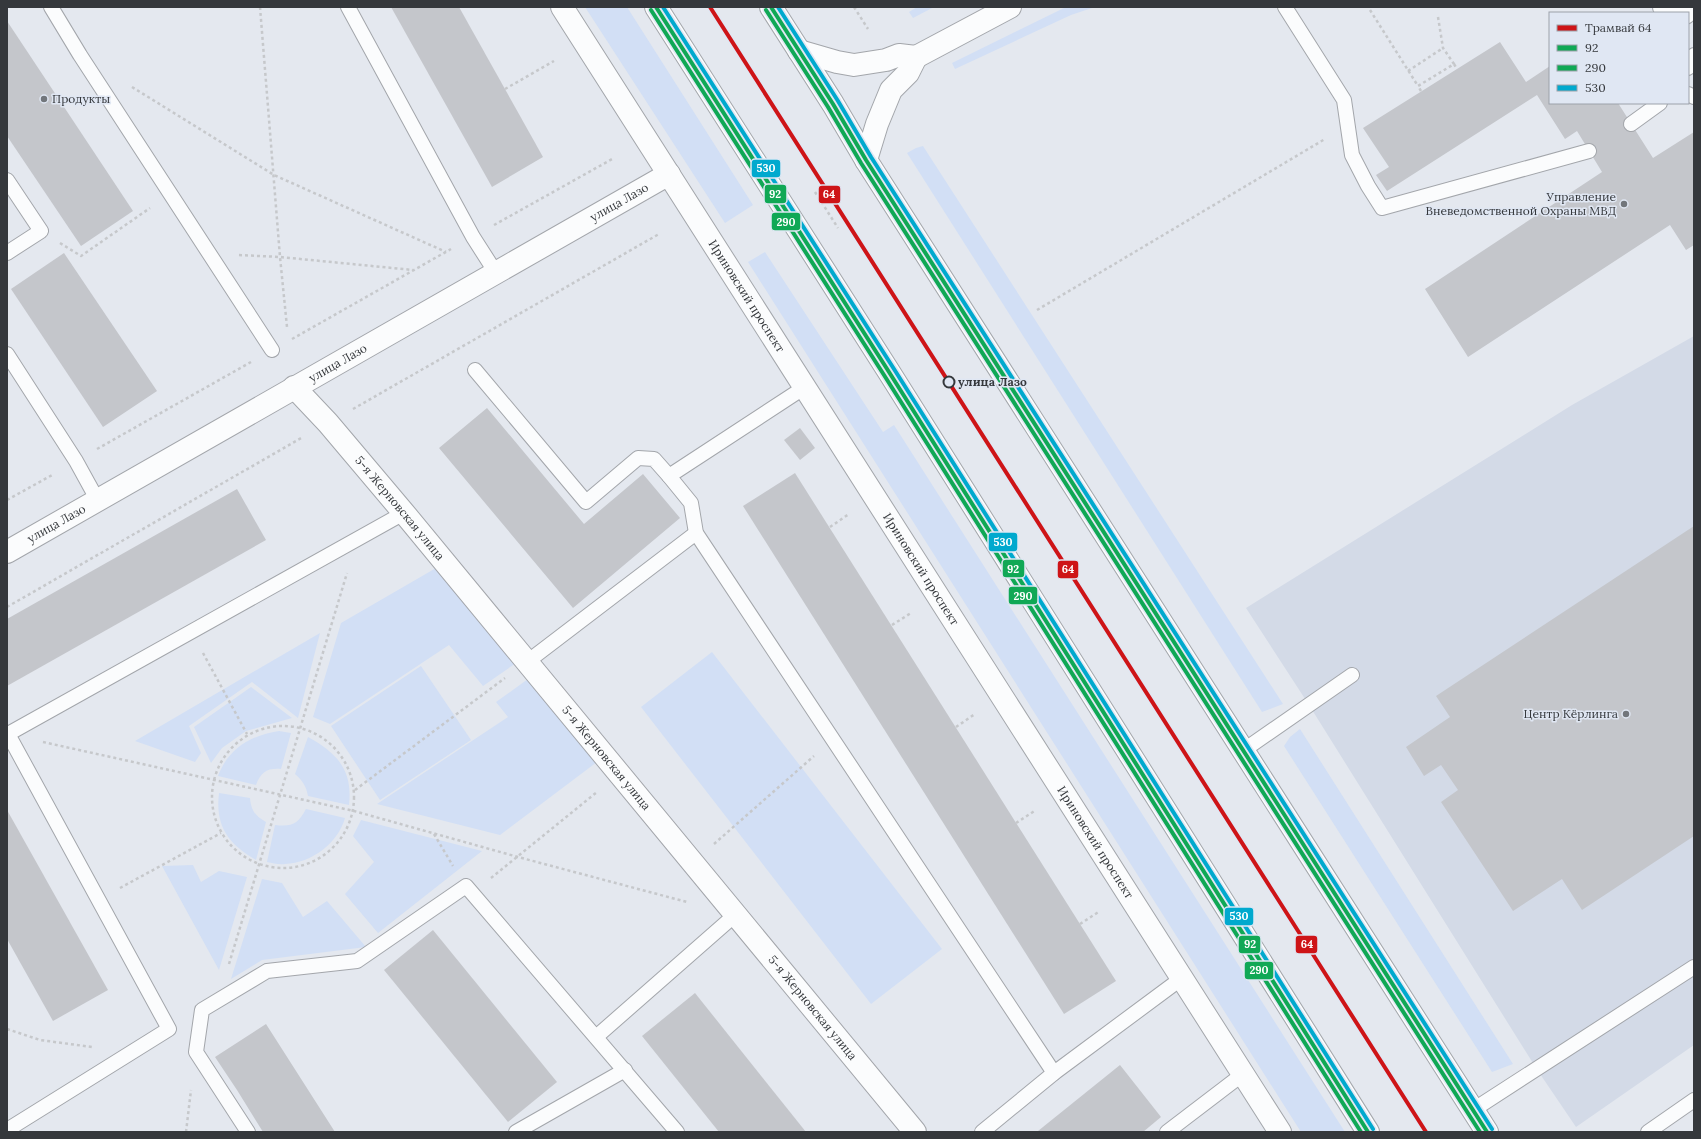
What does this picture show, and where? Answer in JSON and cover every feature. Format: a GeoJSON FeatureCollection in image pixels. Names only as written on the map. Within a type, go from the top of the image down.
{"type":"FeatureCollection","features":[{"type":"Feature","properties":{"kind":"street","name":"Ириновский проспект"},"geometry":{"type":"LineString","coordinates":[[562,7],[1280,1132]]}},
{"type":"Feature","properties":{"kind":"street"},"geometry":{"type":"LineString","coordinates":[[656,7],[889,372],[1368,1132]]}},
{"type":"Feature","properties":{"kind":"street"},"geometry":{"type":"LineString","coordinates":[[771,7],[866,160],[1487,1132]]}},
{"type":"Feature","properties":{"kind":"street"},"geometry":{"type":"LineString","coordinates":[[800,52],[837,62],[854,64],[872,63],[899,55],[916,57],[1010,7]]}},
{"type":"Feature","properties":{"kind":"street"},"geometry":{"type":"LineString","coordinates":[[1664,7],[1685,12]]}},
{"type":"Feature","properties":{"kind":"street"},"geometry":{"type":"LineString","coordinates":[[866,160],[877,124],[891,90],[908,73],[916,57]]}},
{"type":"Feature","properties":{"kind":"street","name":"улица Лазо"},"geometry":{"type":"LineString","coordinates":[[7,552],[669,174]]}},
{"type":"Feature","properties":{"kind":"street","name":"5-я Жерновская улица"},"geometry":{"type":"LineString","coordinates":[[294,387],[328,423],[404,513],[915,1132]]}},
{"type":"Feature","properties":{"kind":"lane"},"geometry":{"type":"LineString","coordinates":[[51,7],[80,55],[272,350]]}},
{"type":"Feature","properties":{"kind":"lane"},"geometry":{"type":"LineString","coordinates":[[348,7],[472,237],[496,273]]}},
{"type":"Feature","properties":{"kind":"lane"},"geometry":{"type":"LineString","coordinates":[[1285,7],[1344,100],[1352,155],[1368,186],[1382,208],[1589,151]]}},
{"type":"Feature","properties":{"kind":"lane"},"geometry":{"type":"LineString","coordinates":[[1689,66],[1694,55]]}},
{"type":"Feature","properties":{"kind":"lane"},"geometry":{"type":"LineString","coordinates":[[1631,124],[1659,104]]}},
{"type":"Feature","properties":{"kind":"lane"},"geometry":{"type":"LineString","coordinates":[[7,180],[41,231],[7,253]]}},
{"type":"Feature","properties":{"kind":"lane"},"geometry":{"type":"LineString","coordinates":[[7,354],[76,461],[98,501]]}},
{"type":"Feature","properties":{"kind":"lane"},"geometry":{"type":"LineString","coordinates":[[475,370],[586,502],[638,458],[654,460],[669,476],[691,503],[696,533],[1054,1072]]}},
{"type":"Feature","properties":{"kind":"lane"},"geometry":{"type":"LineString","coordinates":[[669,476],[805,387]]}},
{"type":"Feature","properties":{"kind":"lane"},"geometry":{"type":"LineString","coordinates":[[7,1130],[169,1029],[8,734],[404,513]]}},
{"type":"Feature","properties":{"kind":"lane"},"geometry":{"type":"LineString","coordinates":[[527,662],[696,533]]}},
{"type":"Feature","properties":{"kind":"lane"},"geometry":{"type":"LineString","coordinates":[[1244,750],[1352,675]]}},
{"type":"Feature","properties":{"kind":"lane"},"geometry":{"type":"LineString","coordinates":[[248,1132],[196,1052],[202,1010],[267,971],[357,961],[468,890],[677,1132]]}},
{"type":"Feature","properties":{"kind":"lane"},"geometry":{"type":"LineString","coordinates":[[596,1037],[735,914]]}},
{"type":"Feature","properties":{"kind":"lane"},"geometry":{"type":"LineString","coordinates":[[1473,1110],[1694,967]]}},
{"type":"Feature","properties":{"kind":"lane"},"geometry":{"type":"LineString","coordinates":[[982,1132],[1054,1072],[1182,978]]}},
{"type":"Feature","properties":{"kind":"lane"},"geometry":{"type":"LineString","coordinates":[[516,1132],[625,1070]]}},
{"type":"Feature","properties":{"kind":"lane"},"geometry":{"type":"LineString","coordinates":[[1167,1132],[1243,1074]]}},
{"type":"Feature","properties":{"kind":"lane"},"geometry":{"type":"LineString","coordinates":[[1648,1132],[1694,1100]]}},
{"type":"Feature","properties":{"kind":"path"},"geometry":{"type":"LineString","coordinates":[[260,7],[288,341]]}},
{"type":"Feature","properties":{"kind":"path"},"geometry":{"type":"LineString","coordinates":[[854,7],[868,29]]}},
{"type":"Feature","properties":{"kind":"path"},"geometry":{"type":"LineString","coordinates":[[1370,10],[1421,92]]}},
{"type":"Feature","properties":{"kind":"path"},"geometry":{"type":"LineString","coordinates":[[1438,17],[1443,48],[1457,69]]}},
{"type":"Feature","properties":{"kind":"path"},"geometry":{"type":"LineString","coordinates":[[1408,71],[1443,48]]}},
{"type":"Feature","properties":{"kind":"path"},"geometry":{"type":"LineString","coordinates":[[505,90],[554,61]]}},
{"type":"Feature","properties":{"kind":"path"},"geometry":{"type":"LineString","coordinates":[[1418,86],[1454,64]]}},
{"type":"Feature","properties":{"kind":"path"},"geometry":{"type":"LineString","coordinates":[[127,84],[274,175],[446,252]]}},
{"type":"Feature","properties":{"kind":"path"},"geometry":{"type":"LineString","coordinates":[[1037,310],[1348,125]]}},
{"type":"Feature","properties":{"kind":"path"},"geometry":{"type":"LineString","coordinates":[[7,500],[614,158]]}},
{"type":"Feature","properties":{"kind":"path"},"geometry":{"type":"LineString","coordinates":[[815,192],[838,228]]}},
{"type":"Feature","properties":{"kind":"path"},"geometry":{"type":"LineString","coordinates":[[41,231],[81,256],[171,194]]}},
{"type":"Feature","properties":{"kind":"path"},"geometry":{"type":"LineString","coordinates":[[210,253],[280,257],[414,270]]}},
{"type":"Feature","properties":{"kind":"path"},"geometry":{"type":"LineString","coordinates":[[830,527],[849,514]]}},
{"type":"Feature","properties":{"kind":"path"},"geometry":{"type":"LineString","coordinates":[[228,971],[357,540]]}},
{"type":"Feature","properties":{"kind":"path"},"geometry":{"type":"LineString","coordinates":[[892,625],[911,613]]}},
{"type":"Feature","properties":{"kind":"path"},"geometry":{"type":"LineString","coordinates":[[191,632],[248,734]]}},
{"type":"Feature","properties":{"kind":"path"},"geometry":{"type":"LineString","coordinates":[[355,790],[527,662]]}},
{"type":"Feature","properties":{"kind":"path"},"geometry":{"type":"LineString","coordinates":[[956,727],[975,714]]}},
{"type":"Feature","properties":{"kind":"path"},"geometry":{"type":"LineString","coordinates":[[274,725],[301,727],[331,744],[350,770],[355,790],[354,811],[341,839],[317,861],[289,870],[259,866],[231,849],[215,823],[212,779],[226,752],[248,734],[274,725]]}},
{"type":"Feature","properties":{"kind":"path"},"geometry":{"type":"LineString","coordinates":[[8,734],[354,811],[690,903]]}},
{"type":"Feature","properties":{"kind":"path"},"geometry":{"type":"LineString","coordinates":[[693,863],[833,740]]}},
{"type":"Feature","properties":{"kind":"path"},"geometry":{"type":"LineString","coordinates":[[434,833],[468,890],[518,857],[619,774]]}},
{"type":"Feature","properties":{"kind":"path"},"geometry":{"type":"LineString","coordinates":[[1016,823],[1036,810]]}},
{"type":"Feature","properties":{"kind":"path"},"geometry":{"type":"LineString","coordinates":[[99,900],[221,833]]}},
{"type":"Feature","properties":{"kind":"path"},"geometry":{"type":"LineString","coordinates":[[1080,924],[1100,911]]}},
{"type":"Feature","properties":{"kind":"path"},"geometry":{"type":"LineString","coordinates":[[7,1029],[40,1040],[132,1053]]}},
{"type":"Feature","properties":{"kind":"shaded area"},"geometry":{"type":"Polygon","coordinates":[[[585,7],[627,7],[753,205],[725,223],[585,7]]]}},
{"type":"Feature","properties":{"kind":"shaded area"},"geometry":{"type":"Polygon","coordinates":[[[917,7],[934,7],[913,18],[909,12],[917,7]]]}},
{"type":"Feature","properties":{"kind":"shaded area"},"geometry":{"type":"Polygon","coordinates":[[[1066,7],[1095,7],[1071,15],[955,69],[952,63],[1066,7]]]}},
{"type":"Feature","properties":{"kind":"shaded area"},"geometry":{"type":"Polygon","coordinates":[[[923,146],[1283,704],[1262,712],[907,153],[923,146]]]}},
{"type":"Feature","properties":{"kind":"shaded area"},"geometry":{"type":"Polygon","coordinates":[[[765,252],[883,432],[894,425],[1345,1132],[1301,1132],[748,262],[765,252]]]}},
{"type":"Feature","properties":{"kind":"shaded area"},"geometry":{"type":"Polygon","coordinates":[[[1694,336],[1694,1045],[1576,1127],[1536,1068],[1309,705],[1246,608],[1572,405],[1694,336]]]}},
{"type":"Feature","properties":{"kind":"shaded area"},"geometry":{"type":"Polygon","coordinates":[[[436,568],[516,663],[483,686],[449,645],[330,724],[313,717],[341,623],[436,568]]]}},
{"type":"Feature","properties":{"kind":"shaded area"},"geometry":{"type":"Polygon","coordinates":[[[320,633],[298,718],[252,682],[189,726],[201,753],[195,762],[135,741],[320,633]]]}},
{"type":"Feature","properties":{"kind":"shaded area"},"geometry":{"type":"Polygon","coordinates":[[[712,652],[942,949],[871,1004],[641,707],[712,652]]]}},
{"type":"Feature","properties":{"kind":"shaded area"},"geometry":{"type":"Polygon","coordinates":[[[421,666],[471,740],[380,800],[331,726],[421,666]]]}},
{"type":"Feature","properties":{"kind":"shaded area"},"geometry":{"type":"Polygon","coordinates":[[[528,679],[597,762],[500,835],[377,804],[508,717],[496,702],[528,679]]]}},
{"type":"Feature","properties":{"kind":"shaded area"},"geometry":{"type":"Polygon","coordinates":[[[251,687],[292,718],[246,731],[222,748],[211,763],[194,727],[251,687]]]}},
{"type":"Feature","properties":{"kind":"shaded area"},"geometry":{"type":"Polygon","coordinates":[[[1300,729],[1513,1064],[1492,1072],[1284,746],[1290,737],[1300,729]]]}},
{"type":"Feature","properties":{"kind":"shaded area"},"geometry":{"type":"Polygon","coordinates":[[[279,731],[291,733],[281,769],[268,770],[262,774],[256,785],[218,776],[222,766],[228,758],[242,745],[259,736],[279,731]]]}},
{"type":"Feature","properties":{"kind":"shaded area"},"geometry":{"type":"Polygon","coordinates":[[[308,737],[327,749],[341,764],[348,782],[350,793],[349,805],[308,796],[304,784],[295,774],[308,737]]]}},
{"type":"Feature","properties":{"kind":"shaded area"},"geometry":{"type":"Polygon","coordinates":[[[219,793],[250,798],[251,806],[254,812],[266,822],[256,860],[238,847],[226,833],[219,815],[219,793]]]}},
{"type":"Feature","properties":{"kind":"shaded area"},"geometry":{"type":"Polygon","coordinates":[[[306,809],[345,818],[342,827],[330,843],[314,856],[295,863],[276,864],[267,862],[275,825],[290,825],[294,823],[300,818],[306,809]]]}},
{"type":"Feature","properties":{"kind":"shaded area"},"geometry":{"type":"Polygon","coordinates":[[[361,820],[482,851],[378,933],[345,894],[374,862],[353,836],[361,820]]]}},
{"type":"Feature","properties":{"kind":"shaded area"},"geometry":{"type":"Polygon","coordinates":[[[193,865],[201,882],[219,871],[247,877],[219,970],[162,866],[193,865]]]}},
{"type":"Feature","properties":{"kind":"shaded area"},"geometry":{"type":"Polygon","coordinates":[[[262,879],[282,883],[303,917],[327,901],[366,947],[262,960],[231,979],[262,879]]]}},
{"type":"Feature","properties":{"kind":"building"},"geometry":{"type":"Polygon","coordinates":[[[391,7],[459,7],[543,157],[492,187],[391,7]]]}},
{"type":"Feature","properties":{"kind":"building"},"geometry":{"type":"Polygon","coordinates":[[[7,21],[133,211],[81,246],[7,136],[7,21]]]}},
{"type":"Feature","properties":{"kind":"building","name":"Управление Вневедомственной Охраны МВД"},"geometry":{"type":"Polygon","coordinates":[[[1500,42],[1526,82],[1549,67],[1549,104],[1619,104],[1653,158],[1694,132],[1694,245],[1686,250],[1670,225],[1468,357],[1425,289],[1602,172],[1577,131],[1565,139],[1537,95],[1387,191],[1376,175],[1389,167],[1363,128],[1500,42]]]}},
{"type":"Feature","properties":{"kind":"building"},"geometry":{"type":"Polygon","coordinates":[[[64,253],[157,391],[103,427],[11,289],[64,253]]]}},
{"type":"Feature","properties":{"kind":"building"},"geometry":{"type":"Polygon","coordinates":[[[487,408],[584,524],[643,474],[680,518],[573,608],[439,448],[487,408]]]}},
{"type":"Feature","properties":{"kind":"building"},"geometry":{"type":"Polygon","coordinates":[[[800,428],[815,448],[800,460],[784,440],[800,428]]]}},
{"type":"Feature","properties":{"kind":"building"},"geometry":{"type":"Polygon","coordinates":[[[795,473],[1116,981],[1064,1014],[743,506],[795,473]]]}},
{"type":"Feature","properties":{"kind":"building"},"geometry":{"type":"Polygon","coordinates":[[[237,489],[266,540],[7,686],[7,619],[237,489]]]}},
{"type":"Feature","properties":{"kind":"building"},"geometry":{"type":"Polygon","coordinates":[[[1694,526],[1694,836],[1582,910],[1562,879],[1513,911],[1441,802],[1458,790],[1441,765],[1424,776],[1406,747],[1450,717],[1436,696],[1694,526]]]}},
{"type":"Feature","properties":{"kind":"building"},"geometry":{"type":"Polygon","coordinates":[[[7,810],[108,990],[53,1021],[7,939],[7,810]]]}},
{"type":"Feature","properties":{"kind":"building"},"geometry":{"type":"Polygon","coordinates":[[[433,930],[557,1082],[508,1122],[384,970],[433,930]]]}},
{"type":"Feature","properties":{"kind":"building"},"geometry":{"type":"Polygon","coordinates":[[[695,993],[806,1132],[719,1132],[642,1036],[695,993]]]}},
{"type":"Feature","properties":{"kind":"building"},"geometry":{"type":"Polygon","coordinates":[[[266,1024],[335,1132],[263,1132],[215,1057],[266,1024]]]}},
{"type":"Feature","properties":{"kind":"building"},"geometry":{"type":"Polygon","coordinates":[[[1120,1065],[1161,1117],[1143,1132],[1038,1131],[1120,1065]]]}},
{"type":"Feature","properties":{"kind":"tram line","name":"64"},"geometry":{"type":"LineString","coordinates":[[710,7],[1426,1132]]}},
{"type":"Feature","properties":{"kind":"transit line","name":"92"},"geometry":{"type":"LineString","coordinates":[[656,7],[889,372],[1368,1132]]}},
{"type":"Feature","properties":{"kind":"transit line","name":"530"},"geometry":{"type":"LineString","coordinates":[[663,7],[894,369],[1373,1129]]}},
{"type":"Feature","properties":{"kind":"transit line","name":"92"},"geometry":{"type":"LineString","coordinates":[[771,7],[833,104],[866,160],[1487,1132]]}},
{"type":"Feature","properties":{"kind":"transit line","name":"530"},"geometry":{"type":"LineString","coordinates":[[778,7],[838,101],[871,157],[1492,1129]]}},
{"type":"Feature","properties":{"kind":"transit line","name":"290"},"geometry":{"type":"LineString","coordinates":[[651,10],[884,375],[1361,1132]]}},
{"type":"Feature","properties":{"kind":"transit line","name":"290"},"geometry":{"type":"LineString","coordinates":[[766,10],[828,107],[861,163],[1480,1132]]}},
{"type":"Feature","properties":{"kind":"place","name":"Продукты"},"geometry":{"type":"Point","coordinates":[44,99]}},
{"type":"Feature","properties":{"kind":"place","name":"Управление Вневедомственной Охраны МВД"},"geometry":{"type":"Point","coordinates":[1624,204]}},
{"type":"Feature","properties":{"kind":"place","name":"улица Лазо"},"geometry":{"type":"Point","coordinates":[949,382]}},
{"type":"Feature","properties":{"kind":"place","name":"Центр Кёрлинга"},"geometry":{"type":"Point","coordinates":[1626,714]}}]}
